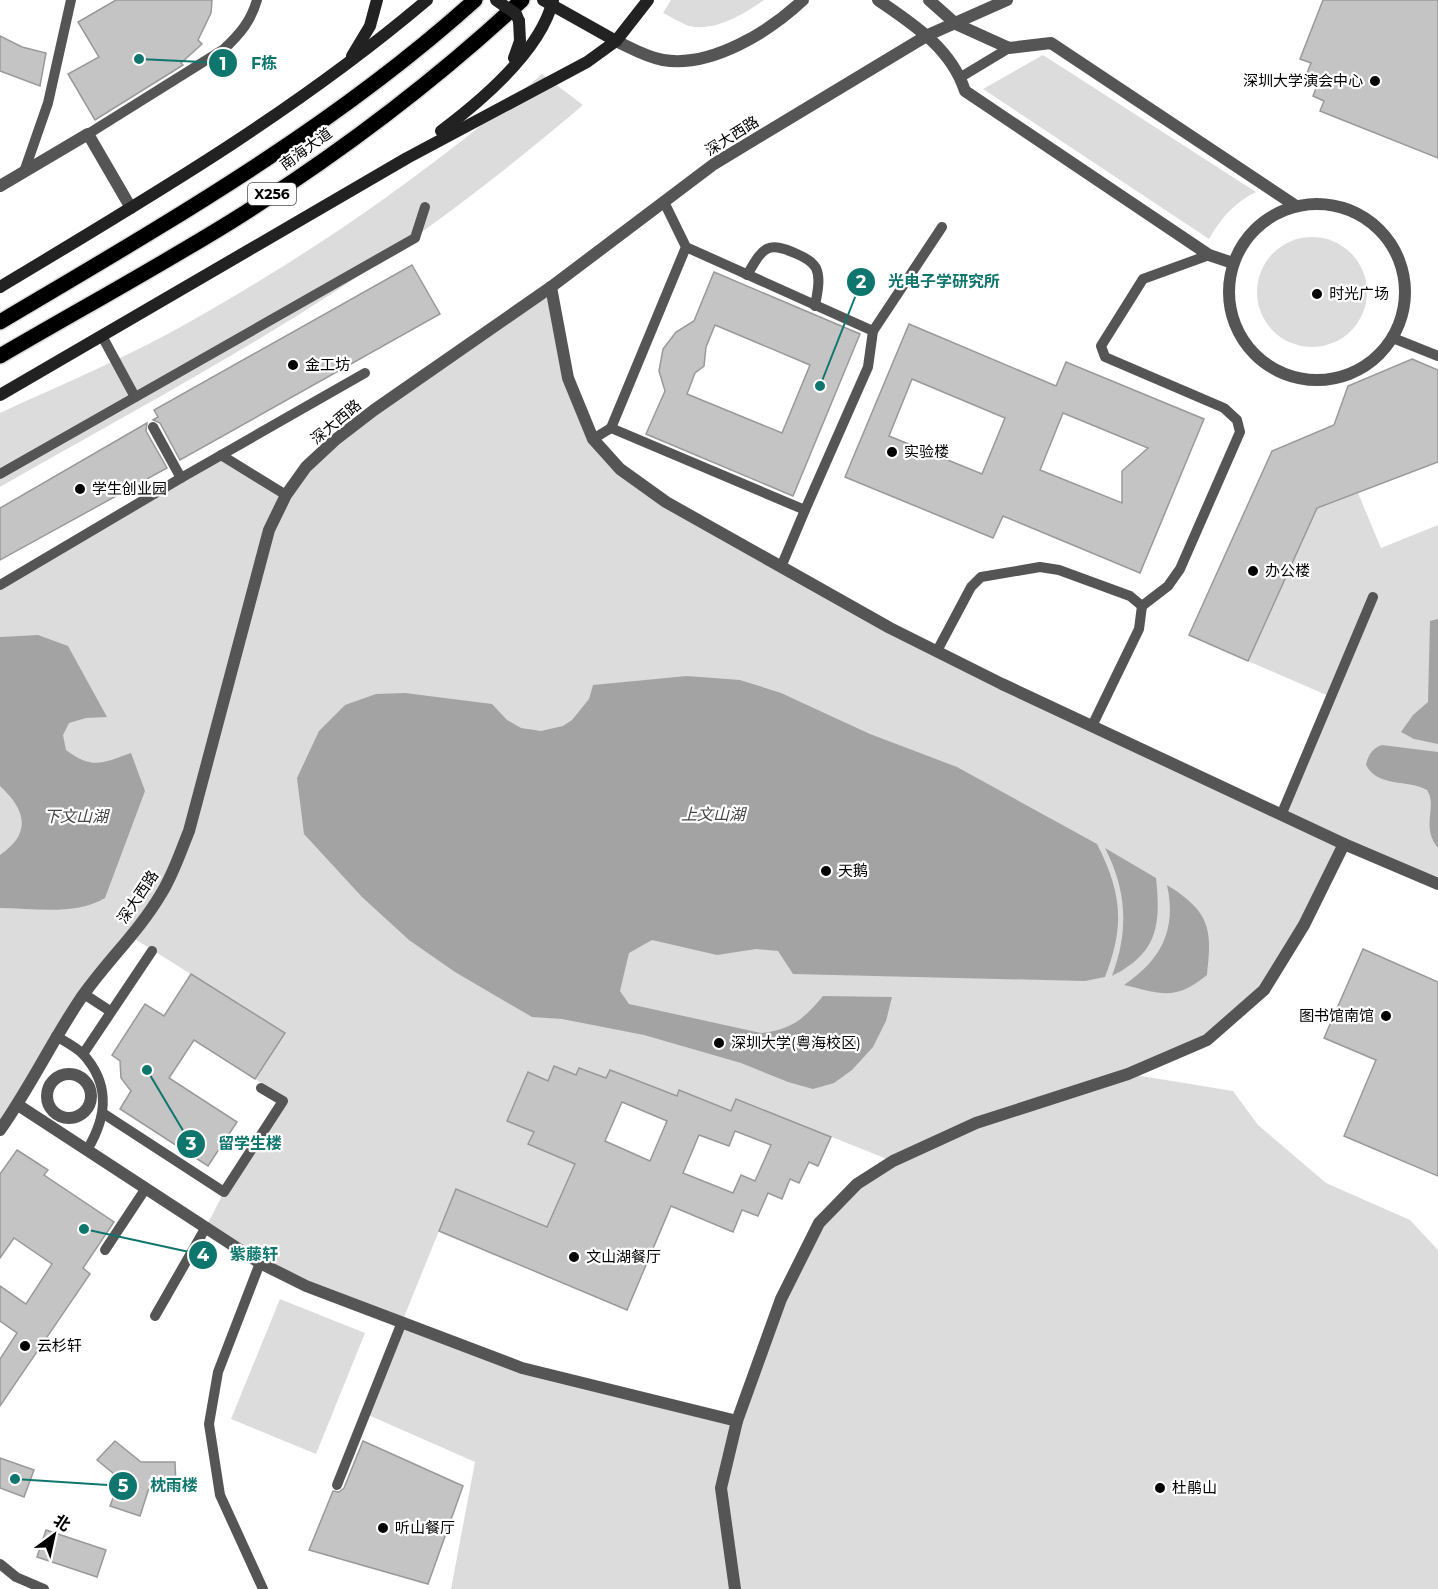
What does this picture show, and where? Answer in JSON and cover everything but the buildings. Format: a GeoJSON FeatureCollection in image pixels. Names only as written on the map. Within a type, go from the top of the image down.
{"type":"FeatureCollection","features":[{"type":"Feature","properties":{"kind":"main road"},"geometry":{"type":"LineString","coordinates":[[344,68],[370,26],[377,0]]}},
{"type":"Feature","properties":{"kind":"main road"},"geometry":{"type":"LineString","coordinates":[[0,287],[230,148],[344,68],[427,0]]}},
{"type":"Feature","properties":{"kind":"main road","name":"南海大道"},"geometry":{"type":"LineString","coordinates":[[0,322],[276,155],[341,109],[475,0]]}},
{"type":"Feature","properties":{"kind":"main road"},"geometry":{"type":"LineString","coordinates":[[496,0],[508,7],[519,21],[520,40],[509,70]]}},
{"type":"Feature","properties":{"kind":"main road","name":"南海大道"},"geometry":{"type":"LineString","coordinates":[[0,356],[232,221],[294,180],[412,92],[489,30],[522,0]]}},
{"type":"Feature","properties":{"kind":"main road"},"geometry":{"type":"LineString","coordinates":[[0,395],[407,158],[587,62],[616,41],[648,0]]}},
{"type":"Feature","properties":{"kind":"main road"},"geometry":{"type":"LineString","coordinates":[[407,158],[473,105],[509,70],[534,39],[550,2],[616,41]]}},
{"type":"Feature","properties":{"kind":"street"},"geometry":{"type":"LineString","coordinates":[[616,41],[651,57],[680,61],[696,59],[743,41],[803,0]]}},
{"type":"Feature","properties":{"kind":"street"},"geometry":{"type":"LineString","coordinates":[[878,0],[928,35],[961,77],[965,91],[1209,255],[1233,263]]}},
{"type":"Feature","properties":{"kind":"street"},"geometry":{"type":"LineString","coordinates":[[929,0],[956,24],[1009,48],[1051,43],[1296,206]]}},
{"type":"Feature","properties":{"kind":"street","name":"深大西路"},"geometry":{"type":"LineString","coordinates":[[0,1130],[18,1105],[56,1036],[84,994],[160,897],[179,856],[189,831],[268,530],[286,495],[306,467],[335,440],[374,410],[552,287],[714,164],[928,35],[1007,0]]}},
{"type":"Feature","properties":{"kind":"street"},"geometry":{"type":"LineString","coordinates":[[0,186],[88,134],[131,208]]}},
{"type":"Feature","properties":{"kind":"street"},"geometry":{"type":"LineString","coordinates":[[1314,204],[1335,206],[1363,217],[1386,237],[1397,254],[1406,288],[1405,304],[1394,338],[1372,361],[1346,376],[1326,381],[1305,380],[1285,375],[1267,366],[1242,339],[1233,320],[1229,301],[1233,263],[1240,248],[1255,229],[1273,215],[1296,206],[1314,204]]}},
{"type":"Feature","properties":{"kind":"street"},"geometry":{"type":"LineString","coordinates":[[552,287],[568,378],[593,439],[620,469],[666,502],[937,651],[1344,844],[1438,884]]}},
{"type":"Feature","properties":{"kind":"street"},"geometry":{"type":"LineString","coordinates":[[735,1589],[721,1488],[737,1421],[794,1270],[819,1223],[857,1184],[893,1161],[976,1123],[1128,1074],[1207,1040],[1264,990],[1305,926],[1344,844]]}},
{"type":"Feature","properties":{"kind":"street"},"geometry":{"type":"LineString","coordinates":[[18,1105],[260,1263],[306,1286],[522,1368],[737,1421]]}},
{"type":"Feature","properties":{"kind":"lane"},"geometry":{"type":"LineString","coordinates":[[24,172],[48,103],[71,0]]}},
{"type":"Feature","properties":{"kind":"lane"},"geometry":{"type":"LineString","coordinates":[[88,134],[224,49],[242,32],[254,14],[257,0]]}},
{"type":"Feature","properties":{"kind":"lane"},"geometry":{"type":"LineString","coordinates":[[961,77],[1009,48]]}},
{"type":"Feature","properties":{"kind":"lane"},"geometry":{"type":"LineString","coordinates":[[664,202],[686,247],[873,331]]}},
{"type":"Feature","properties":{"kind":"lane"},"geometry":{"type":"LineString","coordinates":[[0,474],[415,238],[424,207]]}},
{"type":"Feature","properties":{"kind":"lane"},"geometry":{"type":"LineString","coordinates":[[781,567],[868,367],[873,331],[942,227]]}},
{"type":"Feature","properties":{"kind":"lane"},"geometry":{"type":"LineString","coordinates":[[747,275],[760,253],[768,247],[779,246],[807,258],[815,267],[818,278],[815,306]]}},
{"type":"Feature","properties":{"kind":"lane"},"geometry":{"type":"LineString","coordinates":[[593,439],[611,428],[686,247]]}},
{"type":"Feature","properties":{"kind":"lane"},"geometry":{"type":"LineString","coordinates":[[1092,726],[1139,629],[1142,606],[1168,586],[1180,569],[1240,432],[1237,420],[1224,408],[1104,357],[1101,346],[1143,279],[1209,255]]}},
{"type":"Feature","properties":{"kind":"lane"},"geometry":{"type":"LineString","coordinates":[[102,336],[135,397]]}},
{"type":"Feature","properties":{"kind":"lane"},"geometry":{"type":"LineString","coordinates":[[1394,338],[1438,356]]}},
{"type":"Feature","properties":{"kind":"lane"},"geometry":{"type":"LineString","coordinates":[[0,585],[365,373]]}},
{"type":"Feature","properties":{"kind":"lane"},"geometry":{"type":"LineString","coordinates":[[153,427],[181,478]]}},
{"type":"Feature","properties":{"kind":"lane"},"geometry":{"type":"LineString","coordinates":[[611,428],[805,510]]}},
{"type":"Feature","properties":{"kind":"lane"},"geometry":{"type":"LineString","coordinates":[[221,455],[286,495]]}},
{"type":"Feature","properties":{"kind":"lane"},"geometry":{"type":"LineString","coordinates":[[937,651],[971,587],[981,577],[1040,567],[1059,570],[1130,596],[1142,606]]}},
{"type":"Feature","properties":{"kind":"lane"},"geometry":{"type":"LineString","coordinates":[[1282,813],[1373,597]]}},
{"type":"Feature","properties":{"kind":"lane"},"geometry":{"type":"LineString","coordinates":[[82,1054],[152,951]]}},
{"type":"Feature","properties":{"kind":"lane"},"geometry":{"type":"LineString","coordinates":[[84,994],[110,1011]]}},
{"type":"Feature","properties":{"kind":"lane"},"geometry":{"type":"LineString","coordinates":[[56,1036],[82,1054],[101,1085],[104,1114],[87,1150]]}},
{"type":"Feature","properties":{"kind":"lane"},"geometry":{"type":"LineString","coordinates":[[104,1114],[224,1192],[282,1101],[261,1088]]}},
{"type":"Feature","properties":{"kind":"lane"},"geometry":{"type":"LineString","coordinates":[[105,1250],[146,1188]]}},
{"type":"Feature","properties":{"kind":"lane"},"geometry":{"type":"LineString","coordinates":[[155,1316],[206,1227]]}},
{"type":"Feature","properties":{"kind":"lane"},"geometry":{"type":"LineString","coordinates":[[260,1263],[218,1372],[209,1424],[220,1495],[263,1589]]}},
{"type":"Feature","properties":{"kind":"lane"},"geometry":{"type":"LineString","coordinates":[[337,1485],[402,1322]]}},
{"type":"Feature","properties":{"kind":"lane"},"geometry":{"type":"LineString","coordinates":[[0,1564],[16,1577],[45,1589]]}},
{"type":"Feature","properties":{"kind":"shaded area"},"geometry":{"type":"Polygon","coordinates":[[[671,0],[764,0],[729,20],[699,27],[689,26],[663,13],[671,0]]]}},
{"type":"Feature","properties":{"kind":"shaded area"},"geometry":{"type":"Polygon","coordinates":[[[1043,55],[1256,192],[1229,212],[1209,239],[983,89],[1043,55]]]}},
{"type":"Feature","properties":{"kind":"shaded area"},"geometry":{"type":"Polygon","coordinates":[[[542,74],[583,105],[467,199],[407,243],[303,312],[217,364],[0,487],[0,413],[146,346],[285,265],[417,175],[542,74]]]}},
{"type":"Feature","properties":{"kind":"shaded area"},"geometry":{"type":"Polygon","coordinates":[[[1312,237],[1333,241],[1351,253],[1363,271],[1367,292],[1363,313],[1351,331],[1333,343],[1312,347],[1291,343],[1273,331],[1261,313],[1257,292],[1261,271],[1273,253],[1291,241],[1312,237]]]}},
{"type":"Feature","properties":{"kind":"shaded area"},"geometry":{"type":"Polygon","coordinates":[[[551,287],[568,378],[593,439],[620,469],[890,628],[1281,813],[1331,697],[1248,661],[1317,508],[1358,493],[1381,548],[1438,525],[1438,884],[1344,844],[1264,990],[1207,1040],[1129,1074],[1233,1091],[1258,1125],[1326,1183],[1410,1220],[1438,1250],[1438,1589],[451,1589],[475,1462],[366,1414],[402,1322],[306,1286],[206,1227],[224,1192],[284,1097],[255,1079],[285,1033],[130,936],[84,994],[0,1130],[0,585],[221,455],[286,494],[335,440],[551,287]],[[554,1067],[548,1081],[528,1073],[507,1120],[534,1132],[529,1144],[575,1164],[547,1227],[456,1189],[402,1322],[522,1368],[737,1421],[781,1299],[819,1223],[892,1161],[736,1099],[731,1111],[680,1090],[677,1096],[611,1070],[606,1078],[580,1068],[576,1075],[554,1067]]]}},
{"type":"Feature","properties":{"kind":"shaded area"},"geometry":{"type":"Polygon","coordinates":[[[280,1299],[365,1333],[316,1454],[231,1419],[280,1299]]]}},
{"type":"Feature","properties":{"kind":"water"},"geometry":{"type":"Polygon","coordinates":[[[1438,619],[1438,744],[1414,739],[1401,732],[1413,715],[1428,702],[1430,621],[1438,619]]]}},
{"type":"Feature","properties":{"kind":"water","name":"下文山湖"},"geometry":{"type":"Polygon","coordinates":[[[38,635],[68,646],[107,717],[86,718],[69,723],[63,735],[66,750],[83,760],[98,763],[131,753],[145,791],[105,898],[93,904],[68,909],[0,908],[0,855],[17,838],[22,821],[15,804],[0,786],[0,637],[38,635]]]}},
{"type":"Feature","properties":{"kind":"water","name":"上文山湖"},"geometry":{"type":"Polygon","coordinates":[[[687,676],[740,680],[781,693],[870,734],[957,767],[1097,844],[1112,878],[1118,910],[1116,942],[1105,977],[1085,981],[793,974],[778,951],[756,949],[717,955],[652,940],[629,953],[620,991],[629,1004],[761,1033],[781,1029],[796,1022],[823,996],[892,997],[886,1021],[873,1047],[852,1070],[834,1083],[813,1089],[788,1082],[741,1063],[644,1035],[562,1019],[532,1017],[455,972],[409,940],[362,897],[304,834],[297,778],[319,731],[345,705],[376,694],[405,693],[492,704],[507,720],[521,728],[541,731],[563,726],[572,720],[589,699],[593,685],[687,676]]]}},
{"type":"Feature","properties":{"kind":"water"},"geometry":{"type":"Polygon","coordinates":[[[1382,745],[1438,752],[1438,848],[1430,832],[1431,803],[1427,790],[1378,777],[1366,765],[1371,753],[1382,745]]]}},
{"type":"Feature","properties":{"kind":"water"},"geometry":{"type":"Polygon","coordinates":[[[1105,848],[1156,878],[1158,910],[1153,936],[1147,947],[1139,958],[1112,976],[1121,943],[1123,911],[1118,880],[1105,848]]]}},
{"type":"Feature","properties":{"kind":"water"},"geometry":{"type":"Polygon","coordinates":[[[1167,885],[1192,903],[1205,922],[1209,945],[1207,975],[1186,989],[1177,992],[1159,993],[1124,985],[1148,965],[1163,942],[1170,916],[1167,885]]]}},
{"type":"Feature","properties":{"kind":"place","name":"F栋"},"geometry":{"type":"Point","coordinates":[139,59]}},
{"type":"Feature","properties":{"kind":"place","name":"深圳大学演会中心"},"geometry":{"type":"Point","coordinates":[1375,81]}},
{"type":"Feature","properties":{"kind":"place","name":"时光广场"},"geometry":{"type":"Point","coordinates":[1317,294]}},
{"type":"Feature","properties":{"kind":"place","name":"金工坊"},"geometry":{"type":"Point","coordinates":[293,365]}},
{"type":"Feature","properties":{"kind":"place","name":"光电子学研究所"},"geometry":{"type":"Point","coordinates":[820,386]}},
{"type":"Feature","properties":{"kind":"place","name":"实验楼"},"geometry":{"type":"Point","coordinates":[892,452]}},
{"type":"Feature","properties":{"kind":"place","name":"学生创业园"},"geometry":{"type":"Point","coordinates":[80,489]}},
{"type":"Feature","properties":{"kind":"place","name":"办公楼"},"geometry":{"type":"Point","coordinates":[1253,571]}},
{"type":"Feature","properties":{"kind":"place","name":"天鹅"},"geometry":{"type":"Point","coordinates":[826,871]}},
{"type":"Feature","properties":{"kind":"place","name":"图书馆南馆"},"geometry":{"type":"Point","coordinates":[1386,1016]}},
{"type":"Feature","properties":{"kind":"place","name":"深圳大学(粤海校区)"},"geometry":{"type":"Point","coordinates":[719,1043]}},
{"type":"Feature","properties":{"kind":"place","name":"留学生楼"},"geometry":{"type":"Point","coordinates":[147,1070]}},
{"type":"Feature","properties":{"kind":"place","name":"紫藤轩"},"geometry":{"type":"Point","coordinates":[84,1229]}},
{"type":"Feature","properties":{"kind":"place","name":"文山湖餐厅"},"geometry":{"type":"Point","coordinates":[574,1257]}},
{"type":"Feature","properties":{"kind":"place","name":"云杉轩"},"geometry":{"type":"Point","coordinates":[25,1346]}},
{"type":"Feature","properties":{"kind":"place","name":"枕雨楼"},"geometry":{"type":"Point","coordinates":[15,1479]}},
{"type":"Feature","properties":{"kind":"place","name":"杜鹃山"},"geometry":{"type":"Point","coordinates":[1160,1488]}},
{"type":"Feature","properties":{"kind":"place","name":"听山餐厅"},"geometry":{"type":"Point","coordinates":[383,1528]}}]}
